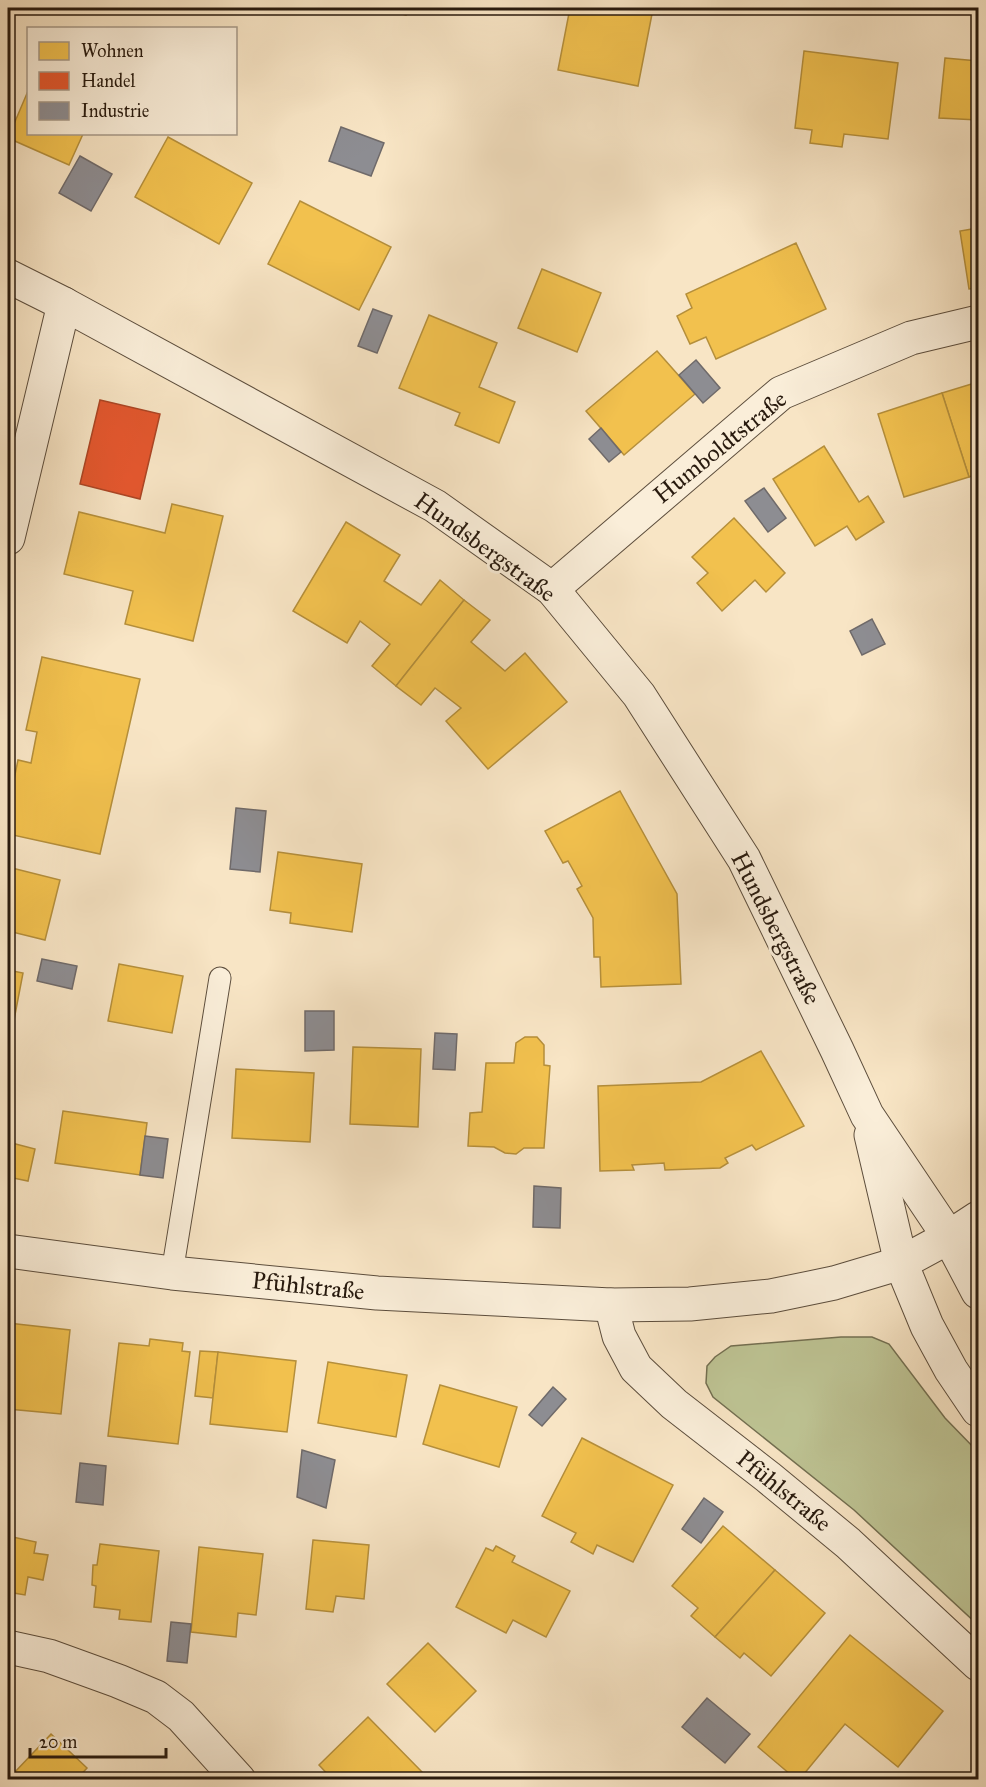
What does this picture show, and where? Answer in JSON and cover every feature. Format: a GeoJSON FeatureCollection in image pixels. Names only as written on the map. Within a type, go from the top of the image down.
{"type":"FeatureCollection","features":[{"type":"Feature","properties":{"kind":"street","name":"Hundsbergstraße"},"geometry":{"type":"LineString","coordinates":[[8,276],[64,304],[435,506],[552,589],[639,695],[744,859],[867,1115],[949,1237],[978,1292]]}},
{"type":"Feature","properties":{"kind":"street"},"geometry":{"type":"LineString","coordinates":[[8,538],[64,304]]}},
{"type":"Feature","properties":{"kind":"street","name":"Humboldtstraße"},"geometry":{"type":"LineString","coordinates":[[552,589],[781,393],[911,338],[978,322]]}},
{"type":"Feature","properties":{"kind":"street","name":"Hundsbergstraße"},"geometry":{"type":"LineString","coordinates":[[867,1115],[901,1263],[927,1326],[951,1370],[978,1410]]}},
{"type":"Feature","properties":{"kind":"street","name":"Pfühlstraße"},"geometry":{"type":"LineString","coordinates":[[8,1251],[172,1273],[376,1293],[611,1305],[690,1304],[771,1296],[834,1283],[901,1263],[978,1218]]}},
{"type":"Feature","properties":{"kind":"street","name":"Pfühlstraße"},"geometry":{"type":"LineString","coordinates":[[611,1305],[619,1336],[636,1368],[674,1404],[848,1543],[978,1664]]}},
{"type":"Feature","properties":{"kind":"street"},"geometry":{"type":"LineString","coordinates":[[8,1647],[49,1656],[156,1697],[181,1716],[239,1779]]}},
{"type":"Feature","properties":{"kind":"lane"},"geometry":{"type":"LineString","coordinates":[[172,1273],[219,978]]}},
{"type":"Feature","properties":{"kind":"green space"},"geometry":{"type":"Polygon","coordinates":[[[841,1337],[872,1337],[889,1344],[945,1418],[978,1452],[978,1625],[854,1510],[713,1397],[706,1383],[707,1366],[731,1346],[841,1337]]]}},
{"type":"Feature","properties":{"kind":"building: Wohnen"},"geometry":{"type":"Polygon","coordinates":[[[381,8],[408,8],[406,15],[381,8]]]}},
{"type":"Feature","properties":{"kind":"building: Wohnen"},"geometry":{"type":"Polygon","coordinates":[[[570,8],[619,8],[652,14],[638,86],[558,70],[570,8]]]}},
{"type":"Feature","properties":{"kind":"building: Wohnen"},"geometry":{"type":"Polygon","coordinates":[[[804,51],[898,63],[888,139],[844,134],[842,147],[810,143],[812,130],[795,128],[804,51]]]}},
{"type":"Feature","properties":{"kind":"building: Wohnen"},"geometry":{"type":"Polygon","coordinates":[[[945,58],[978,61],[978,120],[939,118],[945,58]]]}},
{"type":"Feature","properties":{"kind":"building: Wohnen"},"geometry":{"type":"Polygon","coordinates":[[[27,93],[27,135],[83,135],[69,165],[8,138],[27,93]]]}},
{"type":"Feature","properties":{"kind":"building: Wohnen"},"geometry":{"type":"Polygon","coordinates":[[[168,137],[252,183],[219,244],[135,197],[168,137]]]}},
{"type":"Feature","properties":{"kind":"building: Wohnen"},"geometry":{"type":"Polygon","coordinates":[[[300,201],[391,247],[359,310],[268,264],[300,201]]]}},
{"type":"Feature","properties":{"kind":"building: Wohnen"},"geometry":{"type":"Polygon","coordinates":[[[978,228],[978,288],[969,289],[960,231],[978,228]]]}},
{"type":"Feature","properties":{"kind":"building: Wohnen"},"geometry":{"type":"Polygon","coordinates":[[[796,243],[826,309],[716,359],[706,337],[690,344],[677,316],[692,308],[686,294],[796,243]]]}},
{"type":"Feature","properties":{"kind":"building: Wohnen"},"geometry":{"type":"Polygon","coordinates":[[[542,269],[601,293],[577,352],[518,328],[542,269]]]}},
{"type":"Feature","properties":{"kind":"building: Wohnen"},"geometry":{"type":"Polygon","coordinates":[[[429,315],[497,343],[479,387],[515,402],[499,443],[455,425],[460,413],[399,388],[429,315]]]}},
{"type":"Feature","properties":{"kind":"building: Wohnen"},"geometry":{"type":"Polygon","coordinates":[[[657,351],[695,394],[624,455],[586,411],[657,351]]]}},
{"type":"Feature","properties":{"kind":"building: Wohnen"},"geometry":{"type":"Polygon","coordinates":[[[978,382],[978,474],[969,477],[942,393],[978,382]]]}},
{"type":"Feature","properties":{"kind":"building: Wohnen"},"geometry":{"type":"Polygon","coordinates":[[[942,393],[969,477],[904,497],[878,414],[942,393]]]}},
{"type":"Feature","properties":{"kind":"building: Wohnen"},"geometry":{"type":"Polygon","coordinates":[[[824,446],[859,502],[868,496],[884,522],[856,540],[847,526],[815,546],[773,479],[824,446]]]}},
{"type":"Feature","properties":{"kind":"building: Wohnen"},"geometry":{"type":"Polygon","coordinates":[[[172,504],[223,516],[193,641],[125,624],[133,591],[64,574],[79,512],[165,533],[172,504]]]}},
{"type":"Feature","properties":{"kind":"building: Wohnen"},"geometry":{"type":"Polygon","coordinates":[[[734,518],[785,573],[766,592],[755,580],[722,611],[697,583],[708,573],[692,557],[734,518]]]}},
{"type":"Feature","properties":{"kind":"building: Wohnen"},"geometry":{"type":"Polygon","coordinates":[[[346,522],[400,555],[384,581],[421,605],[440,580],[464,600],[396,686],[372,666],[390,644],[360,621],[347,643],[293,611],[346,522]]]}},
{"type":"Feature","properties":{"kind":"building: Wohnen"},"geometry":{"type":"Polygon","coordinates":[[[464,600],[490,620],[471,642],[505,671],[525,653],[567,702],[488,769],[446,721],[461,708],[435,688],[421,705],[396,686],[464,600]]]}},
{"type":"Feature","properties":{"kind":"building: Wohnen"},"geometry":{"type":"Polygon","coordinates":[[[42,657],[140,679],[100,854],[8,834],[8,808],[18,760],[31,763],[37,732],[26,730],[42,657]]]}},
{"type":"Feature","properties":{"kind":"building: Wohnen"},"geometry":{"type":"Polygon","coordinates":[[[620,791],[677,894],[681,984],[601,987],[600,957],[594,957],[593,918],[577,889],[582,886],[568,861],[563,863],[545,831],[620,791]]]}},
{"type":"Feature","properties":{"kind":"building: Wohnen"},"geometry":{"type":"Polygon","coordinates":[[[278,852],[362,864],[352,932],[290,923],[291,913],[270,910],[278,852]]]}},
{"type":"Feature","properties":{"kind":"building: Wohnen"},"geometry":{"type":"Polygon","coordinates":[[[8,867],[60,880],[45,940],[8,931],[8,867]]]}},
{"type":"Feature","properties":{"kind":"building: Wohnen"},"geometry":{"type":"Polygon","coordinates":[[[119,964],[183,976],[172,1033],[108,1021],[119,964]]]}},
{"type":"Feature","properties":{"kind":"building: Wohnen"},"geometry":{"type":"Polygon","coordinates":[[[8,970],[23,973],[10,1041],[8,1041],[8,970]]]}},
{"type":"Feature","properties":{"kind":"building: Wohnen"},"geometry":{"type":"Polygon","coordinates":[[[525,1037],[537,1037],[544,1045],[544,1065],[550,1066],[544,1148],[524,1148],[516,1154],[505,1153],[494,1147],[468,1146],[470,1113],[482,1112],[486,1063],[514,1063],[516,1043],[525,1037]]]}},
{"type":"Feature","properties":{"kind":"building: Wohnen"},"geometry":{"type":"Polygon","coordinates":[[[353,1047],[421,1049],[418,1127],[350,1124],[353,1047]]]}},
{"type":"Feature","properties":{"kind":"building: Wohnen"},"geometry":{"type":"Polygon","coordinates":[[[761,1051],[804,1126],[756,1150],[752,1145],[725,1158],[728,1163],[720,1168],[665,1170],[664,1163],[632,1165],[634,1170],[600,1171],[598,1086],[701,1082],[761,1051]]]}},
{"type":"Feature","properties":{"kind":"building: Wohnen"},"geometry":{"type":"Polygon","coordinates":[[[236,1069],[314,1073],[310,1142],[232,1138],[236,1069]]]}},
{"type":"Feature","properties":{"kind":"building: Wohnen"},"geometry":{"type":"Polygon","coordinates":[[[63,1111],[147,1123],[140,1175],[55,1163],[63,1111]]]}},
{"type":"Feature","properties":{"kind":"building: Wohnen"},"geometry":{"type":"Polygon","coordinates":[[[8,1142],[35,1149],[28,1181],[8,1177],[8,1142]]]}},
{"type":"Feature","properties":{"kind":"building: Wohnen"},"geometry":{"type":"Polygon","coordinates":[[[8,1323],[70,1330],[61,1414],[8,1409],[8,1323]]]}},
{"type":"Feature","properties":{"kind":"building: Wohnen"},"geometry":{"type":"Polygon","coordinates":[[[150,1339],[183,1343],[182,1351],[190,1352],[178,1444],[108,1436],[119,1343],[149,1346],[150,1339]]]}},
{"type":"Feature","properties":{"kind":"building: Wohnen"},"geometry":{"type":"Polygon","coordinates":[[[200,1351],[218,1352],[213,1398],[195,1396],[200,1351]]]}},
{"type":"Feature","properties":{"kind":"building: Wohnen"},"geometry":{"type":"Polygon","coordinates":[[[218,1352],[296,1361],[287,1432],[210,1424],[218,1352]]]}},
{"type":"Feature","properties":{"kind":"building: Wohnen"},"geometry":{"type":"Polygon","coordinates":[[[328,1362],[407,1375],[396,1437],[318,1423],[328,1362]]]}},
{"type":"Feature","properties":{"kind":"building: Wohnen"},"geometry":{"type":"Polygon","coordinates":[[[440,1385],[517,1407],[499,1467],[423,1444],[440,1385]]]}},
{"type":"Feature","properties":{"kind":"building: Wohnen"},"geometry":{"type":"Polygon","coordinates":[[[582,1438],[673,1485],[633,1562],[597,1545],[593,1554],[571,1542],[576,1533],[542,1516],[582,1438]]]}},
{"type":"Feature","properties":{"kind":"building: Wohnen"},"geometry":{"type":"Polygon","coordinates":[[[723,1526],[775,1570],[715,1637],[691,1616],[698,1608],[672,1586],[723,1526]]]}},
{"type":"Feature","properties":{"kind":"building: Wohnen"},"geometry":{"type":"Polygon","coordinates":[[[8,1536],[36,1542],[34,1553],[48,1555],[43,1580],[28,1577],[25,1595],[8,1592],[8,1536]]]}},
{"type":"Feature","properties":{"kind":"building: Wohnen"},"geometry":{"type":"Polygon","coordinates":[[[313,1540],[369,1545],[364,1599],[336,1596],[333,1612],[306,1609],[313,1540]]]}},
{"type":"Feature","properties":{"kind":"building: Wohnen"},"geometry":{"type":"Polygon","coordinates":[[[100,1544],[159,1551],[151,1622],[119,1619],[120,1610],[94,1607],[96,1586],[92,1585],[93,1565],[97,1565],[100,1544]]]}},
{"type":"Feature","properties":{"kind":"building: Wohnen"},"geometry":{"type":"Polygon","coordinates":[[[496,1546],[515,1556],[512,1562],[570,1591],[546,1637],[513,1620],[506,1633],[456,1607],[486,1548],[493,1551],[496,1546]]]}},
{"type":"Feature","properties":{"kind":"building: Wohnen"},"geometry":{"type":"Polygon","coordinates":[[[199,1547],[263,1554],[256,1615],[238,1613],[236,1637],[191,1632],[199,1547]]]}},
{"type":"Feature","properties":{"kind":"building: Wohnen"},"geometry":{"type":"Polygon","coordinates":[[[775,1570],[825,1613],[771,1676],[744,1653],[740,1658],[715,1637],[775,1570]]]}},
{"type":"Feature","properties":{"kind":"building: Wohnen"},"geometry":{"type":"Polygon","coordinates":[[[850,1635],[943,1711],[898,1767],[845,1724],[797,1780],[758,1747],[850,1635]]]}},
{"type":"Feature","properties":{"kind":"building: Wohnen"},"geometry":{"type":"Polygon","coordinates":[[[428,1643],[476,1691],[435,1732],[387,1684],[428,1643]]]}},
{"type":"Feature","properties":{"kind":"building: Wohnen"},"geometry":{"type":"Polygon","coordinates":[[[368,1717],[426,1776],[423,1780],[333,1780],[319,1765],[368,1717]]]}},
{"type":"Feature","properties":{"kind":"building: Wohnen"},"geometry":{"type":"Polygon","coordinates":[[[51,1734],[87,1768],[76,1780],[18,1780],[13,1774],[51,1734]]]}},
{"type":"Feature","properties":{"kind":"building: Handel"},"geometry":{"type":"Polygon","coordinates":[[[100,400],[160,414],[140,499],[80,484],[100,400]]]}},
{"type":"Feature","properties":{"kind":"building: Industrie"},"geometry":{"type":"Polygon","coordinates":[[[341,127],[384,143],[371,176],[329,161],[341,127]]]}},
{"type":"Feature","properties":{"kind":"building: Industrie"},"geometry":{"type":"Polygon","coordinates":[[[80,156],[112,174],[91,211],[59,193],[80,156]]]}},
{"type":"Feature","properties":{"kind":"building: Industrie"},"geometry":{"type":"Polygon","coordinates":[[[373,309],[392,316],[377,353],[358,346],[373,309]]]}},
{"type":"Feature","properties":{"kind":"building: Industrie"},"geometry":{"type":"Polygon","coordinates":[[[696,360],[720,388],[703,403],[679,375],[696,360]]]}},
{"type":"Feature","properties":{"kind":"building: Industrie"},"geometry":{"type":"Polygon","coordinates":[[[601,428],[621,452],[609,462],[589,439],[601,428]]]}},
{"type":"Feature","properties":{"kind":"building: Industrie"},"geometry":{"type":"Polygon","coordinates":[[[764,488],[786,518],[768,532],[745,501],[764,488]]]}},
{"type":"Feature","properties":{"kind":"building: Industrie"},"geometry":{"type":"Polygon","coordinates":[[[872,619],[885,644],[862,655],[850,631],[872,619]]]}},
{"type":"Feature","properties":{"kind":"building: Industrie"},"geometry":{"type":"Polygon","coordinates":[[[236,808],[266,811],[260,872],[230,869],[236,808]]]}},
{"type":"Feature","properties":{"kind":"building: Industrie"},"geometry":{"type":"Polygon","coordinates":[[[42,959],[77,966],[72,989],[37,981],[42,959]]]}},
{"type":"Feature","properties":{"kind":"building: Industrie"},"geometry":{"type":"Polygon","coordinates":[[[305,1011],[334,1011],[334,1050],[305,1051],[305,1011]]]}},
{"type":"Feature","properties":{"kind":"building: Industrie"},"geometry":{"type":"Polygon","coordinates":[[[435,1033],[457,1034],[455,1070],[433,1069],[435,1033]]]}},
{"type":"Feature","properties":{"kind":"building: Industrie"},"geometry":{"type":"Polygon","coordinates":[[[145,1136],[168,1139],[163,1178],[140,1175],[145,1136]]]}},
{"type":"Feature","properties":{"kind":"building: Industrie"},"geometry":{"type":"Polygon","coordinates":[[[534,1186],[561,1188],[560,1228],[533,1227],[534,1186]]]}},
{"type":"Feature","properties":{"kind":"building: Industrie"},"geometry":{"type":"Polygon","coordinates":[[[553,1387],[566,1399],[542,1426],[529,1415],[553,1387]]]}},
{"type":"Feature","properties":{"kind":"building: Industrie"},"geometry":{"type":"Polygon","coordinates":[[[302,1450],[335,1460],[326,1508],[297,1497],[302,1450]]]}},
{"type":"Feature","properties":{"kind":"building: Industrie"},"geometry":{"type":"Polygon","coordinates":[[[80,1463],[106,1466],[103,1505],[76,1502],[80,1463]]]}},
{"type":"Feature","properties":{"kind":"building: Industrie"},"geometry":{"type":"Polygon","coordinates":[[[704,1498],[723,1512],[701,1543],[682,1529],[704,1498]]]}},
{"type":"Feature","properties":{"kind":"building: Industrie"},"geometry":{"type":"Polygon","coordinates":[[[171,1622],[191,1624],[187,1663],[167,1661],[171,1622]]]}},
{"type":"Feature","properties":{"kind":"building: Industrie"},"geometry":{"type":"Polygon","coordinates":[[[707,1698],[750,1734],[725,1763],[682,1727],[707,1698]]]}}]}
